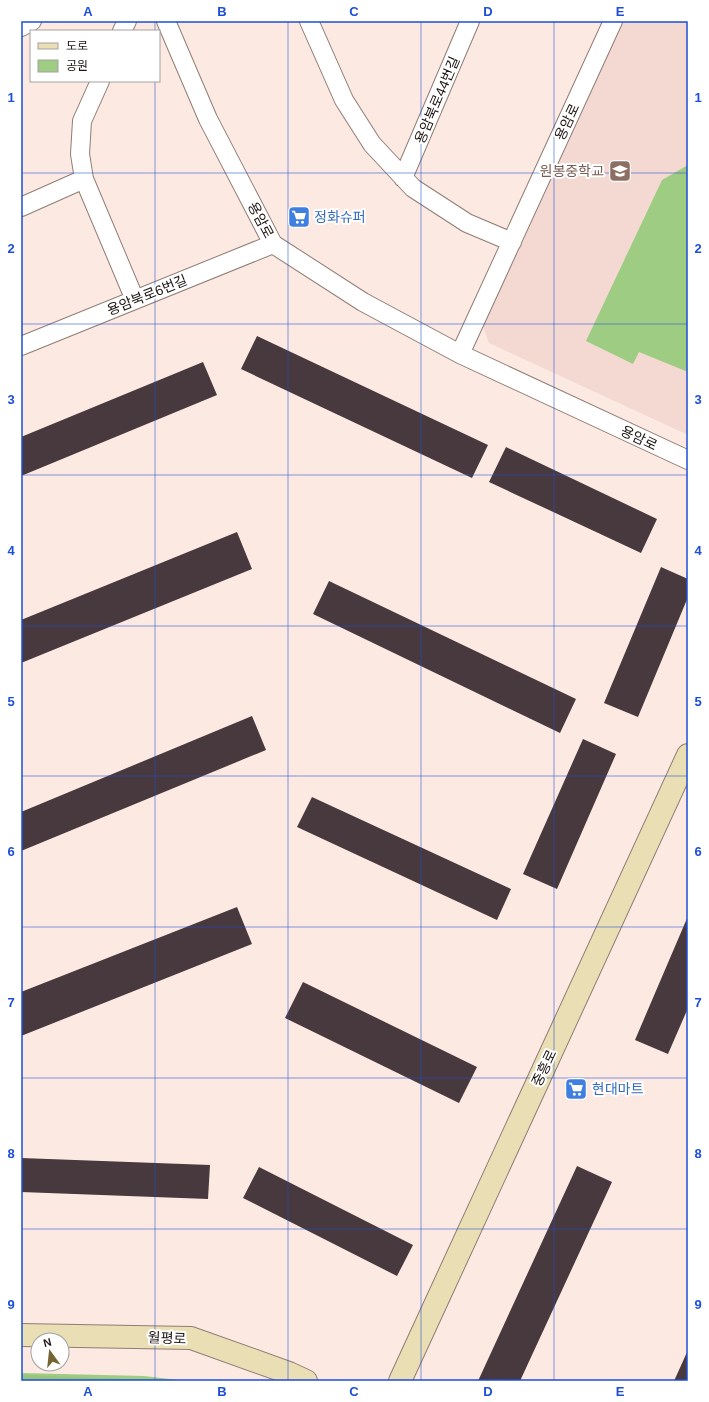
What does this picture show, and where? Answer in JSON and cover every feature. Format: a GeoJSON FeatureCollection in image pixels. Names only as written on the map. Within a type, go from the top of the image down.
{"type":"FeatureCollection","features":[{"type":"Feature","properties":{"kind":"street"},"geometry":{"type":"LineString","coordinates":[[21,27],[32,21]]}},
{"type":"Feature","properties":{"kind":"street"},"geometry":{"type":"LineString","coordinates":[[122,30],[127,21]]}},
{"type":"Feature","properties":{"kind":"street","name":"용암로"},"geometry":{"type":"LineString","coordinates":[[166,21],[208,119],[273,244],[363,302],[460,354],[688,460]]}},
{"type":"Feature","properties":{"kind":"street"},"geometry":{"type":"LineString","coordinates":[[309,21],[344,100],[372,144],[412,188],[467,223],[512,242]]}},
{"type":"Feature","properties":{"kind":"street","name":"용암북로44번길"},"geometry":{"type":"LineString","coordinates":[[403,178],[470,21]]}},
{"type":"Feature","properties":{"kind":"street","name":"용암로"},"geometry":{"type":"LineString","coordinates":[[460,354],[613,21]]}},
{"type":"Feature","properties":{"kind":"street"},"geometry":{"type":"LineString","coordinates":[[100,82],[82,121],[80,154],[84,179],[135,300]]}},
{"type":"Feature","properties":{"kind":"street"},"geometry":{"type":"LineString","coordinates":[[21,207],[84,179]]}},
{"type":"Feature","properties":{"kind":"street","name":"용암북로6번길"},"geometry":{"type":"LineString","coordinates":[[21,346],[273,244]]}},
{"type":"Feature","properties":{"kind":"street","name":"중흥로"},"geometry":{"type":"LineString","coordinates":[[400,1381],[688,755]]}},
{"type":"Feature","properties":{"kind":"street","name":"월평로"},"geometry":{"type":"LineString","coordinates":[[21,1335],[191,1338],[289,1373],[306,1381]]}},
{"type":"Feature","properties":{"kind":"shaded area","name":"원봉중학교"},"geometry":{"type":"Polygon","coordinates":[[[622,21],[688,21],[688,435],[489,343],[481,321],[622,21]]]}},
{"type":"Feature","properties":{"kind":"green space"},"geometry":{"type":"Polygon","coordinates":[[[688,165],[688,372],[639,352],[633,364],[586,341],[662,180],[688,165]]]}},
{"type":"Feature","properties":{"kind":"green space"},"geometry":{"type":"Polygon","coordinates":[[[21,1373],[144,1376],[187,1381],[21,1381],[21,1373]]]}},
{"type":"Feature","properties":{"kind":"green space"},"geometry":{"type":"Polygon","coordinates":[[[21,1375],[176,1381],[21,1381],[21,1375]]]}},
{"type":"Feature","properties":{"kind":"building"},"geometry":{"type":"Polygon","coordinates":[[[257,336],[488,445],[472,478],[241,369],[257,336]]]}},
{"type":"Feature","properties":{"kind":"building"},"geometry":{"type":"Polygon","coordinates":[[[203,362],[217,395],[21,476],[21,437],[203,362]]]}},
{"type":"Feature","properties":{"kind":"building"},"geometry":{"type":"Polygon","coordinates":[[[506,447],[657,519],[641,553],[489,482],[506,447]]]}},
{"type":"Feature","properties":{"kind":"building"},"geometry":{"type":"Polygon","coordinates":[[[237,532],[252,569],[21,663],[21,620],[237,532]]]}},
{"type":"Feature","properties":{"kind":"building"},"geometry":{"type":"Polygon","coordinates":[[[661,567],[688,579],[688,597],[638,717],[604,703],[661,567]]]}},
{"type":"Feature","properties":{"kind":"building"},"geometry":{"type":"Polygon","coordinates":[[[329,581],[576,699],[560,733],[313,614],[329,581]]]}},
{"type":"Feature","properties":{"kind":"building"},"geometry":{"type":"Polygon","coordinates":[[[252,716],[266,750],[21,851],[21,812],[252,716]]]}},
{"type":"Feature","properties":{"kind":"building"},"geometry":{"type":"Polygon","coordinates":[[[583,739],[616,754],[557,889],[523,874],[583,739]]]}},
{"type":"Feature","properties":{"kind":"building"},"geometry":{"type":"Polygon","coordinates":[[[312,797],[511,889],[497,920],[297,827],[312,797]]]}},
{"type":"Feature","properties":{"kind":"building"},"geometry":{"type":"Polygon","coordinates":[[[237,907],[252,944],[21,1036],[21,992],[237,907]]]}},
{"type":"Feature","properties":{"kind":"building"},"geometry":{"type":"Polygon","coordinates":[[[688,916],[688,1008],[668,1054],[635,1040],[688,916]]]}},
{"type":"Feature","properties":{"kind":"building"},"geometry":{"type":"Polygon","coordinates":[[[303,982],[477,1067],[459,1103],[285,1018],[303,982]]]}},
{"type":"Feature","properties":{"kind":"building"},"geometry":{"type":"Polygon","coordinates":[[[21,1158],[210,1165],[208,1199],[21,1192],[21,1158]]]}},
{"type":"Feature","properties":{"kind":"building"},"geometry":{"type":"Polygon","coordinates":[[[577,1166],[612,1182],[520,1381],[478,1381],[577,1166]]]}},
{"type":"Feature","properties":{"kind":"building"},"geometry":{"type":"Polygon","coordinates":[[[259,1167],[413,1245],[397,1276],[243,1198],[259,1167]]]}},
{"type":"Feature","properties":{"kind":"building"},"geometry":{"type":"Polygon","coordinates":[[[688,1350],[688,1381],[674,1381],[688,1350]]]}},
{"type":"Feature","properties":{"kind":"place","name":"원봉중학교"},"geometry":{"type":"Point","coordinates":[620,171]}},
{"type":"Feature","properties":{"kind":"place","name":"정화슈퍼"},"geometry":{"type":"Point","coordinates":[299,217]}},
{"type":"Feature","properties":{"kind":"place","name":"현대마트"},"geometry":{"type":"Point","coordinates":[576,1089]}}]}
